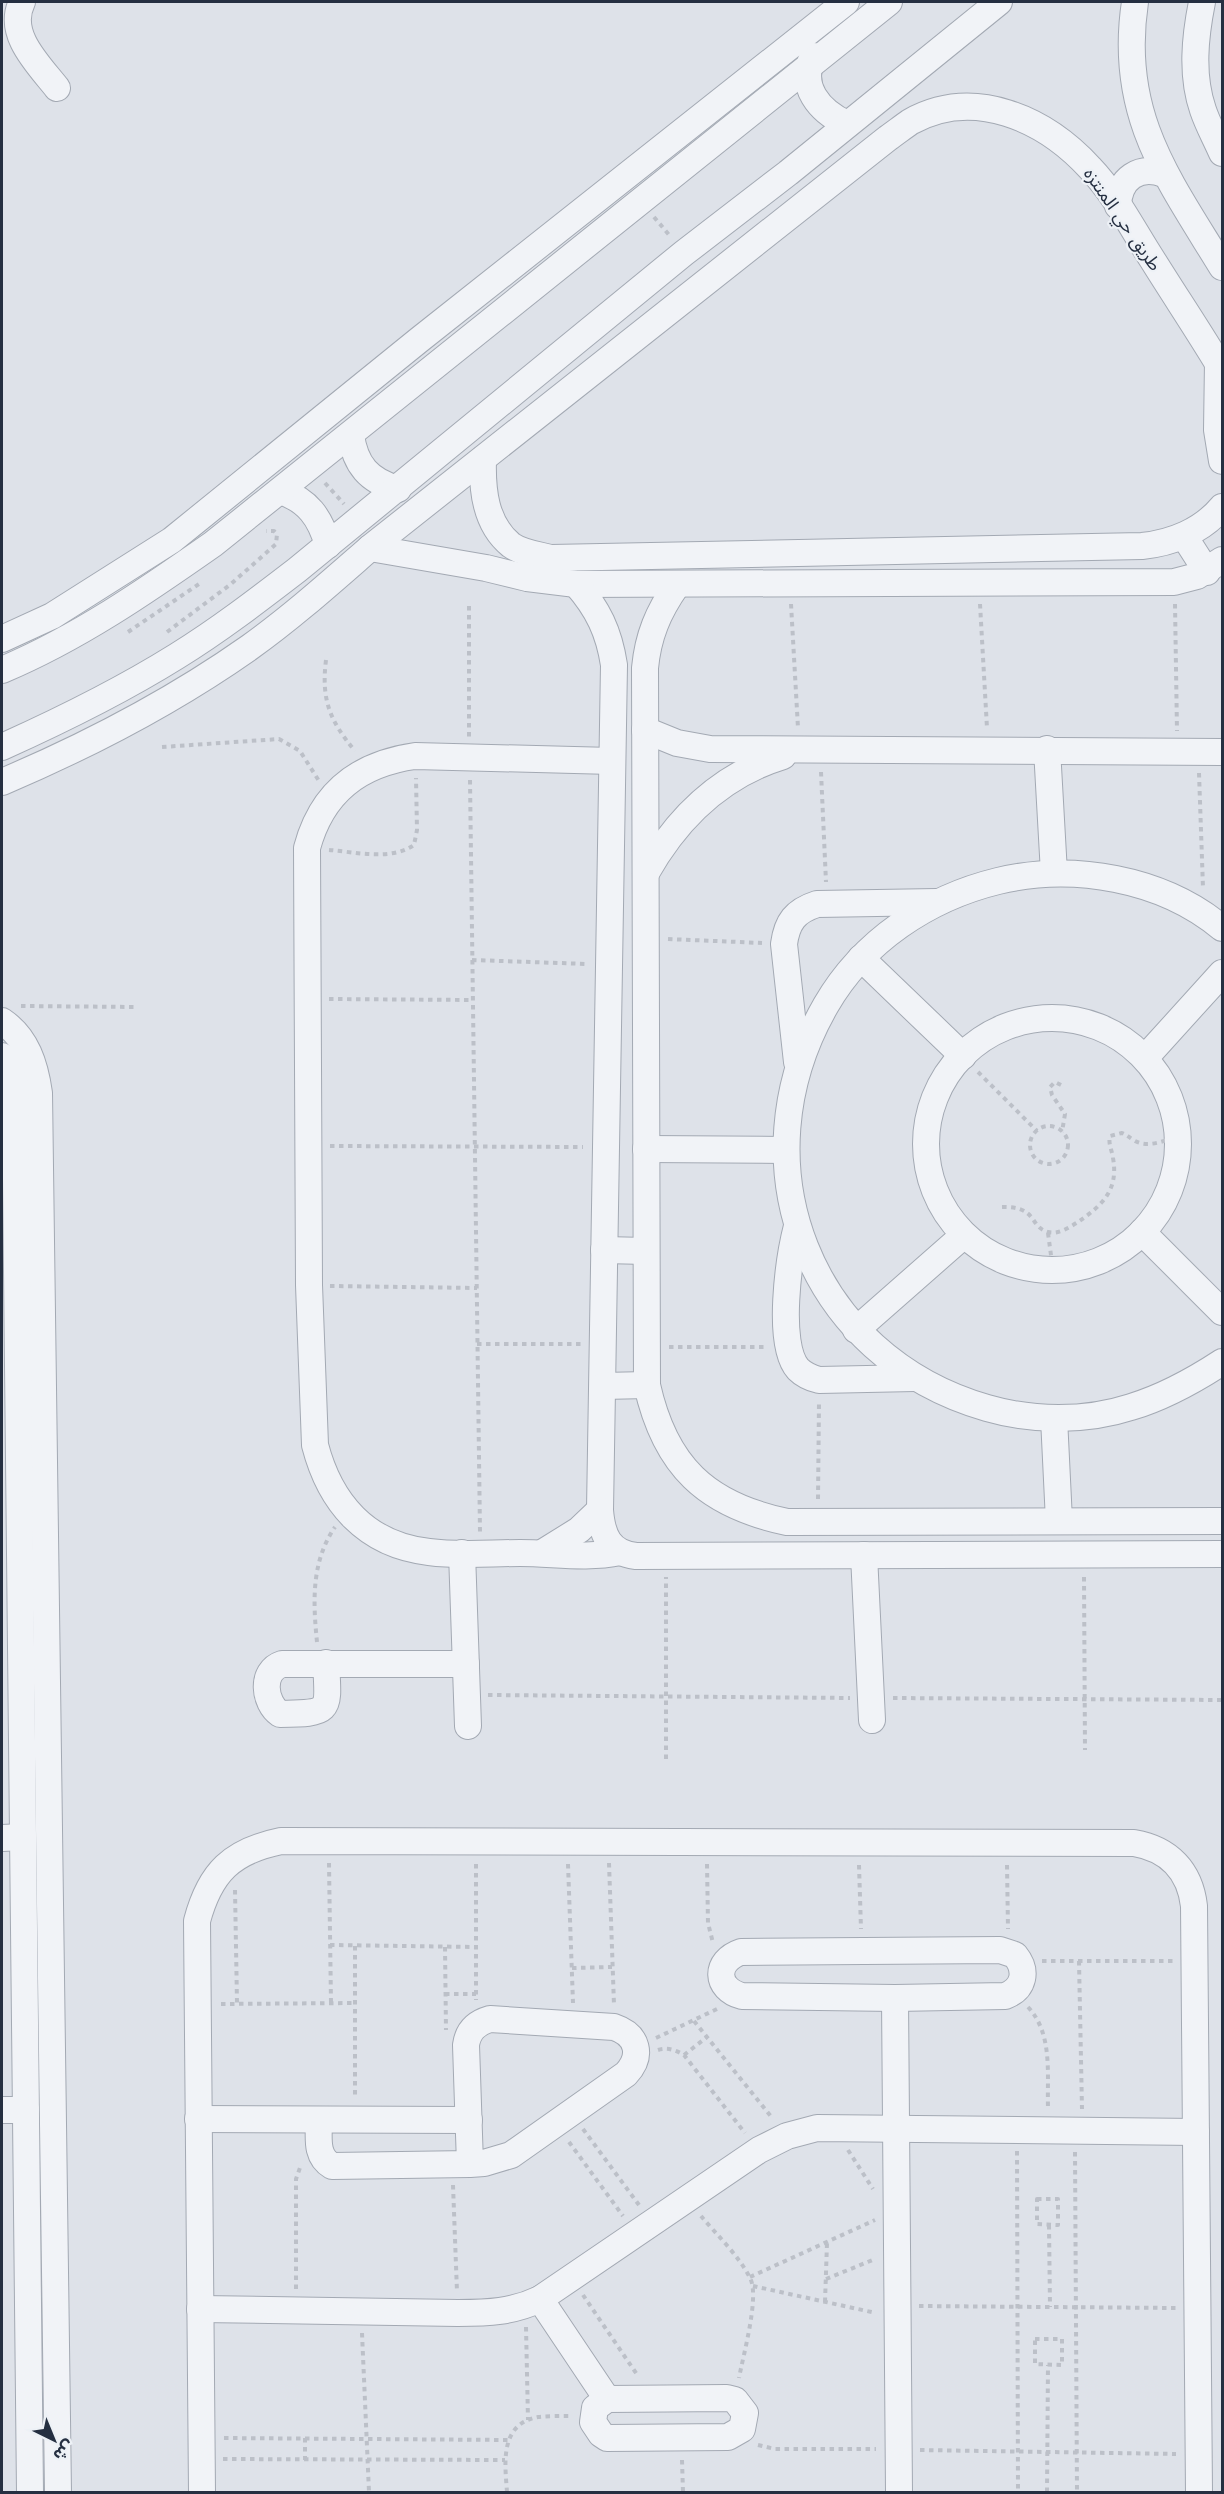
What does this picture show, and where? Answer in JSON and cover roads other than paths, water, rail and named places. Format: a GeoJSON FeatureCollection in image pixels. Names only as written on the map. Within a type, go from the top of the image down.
{"type":"FeatureCollection","features":[{"type":"Feature","properties":{"kind":"street"},"geometry":{"type":"LineString","coordinates":[[22,2],[19,23],[23,43],[57,88]]}},
{"type":"Feature","properties":{"kind":"street"},"geometry":{"type":"LineString","coordinates":[[2,670],[28,659],[123,606],[213,544],[538,284],[648,211],[808,67],[889,2]]}},
{"type":"Feature","properties":{"kind":"street"},"geometry":{"type":"LineString","coordinates":[[2,747],[56,723],[118,691],[179,655],[237,615],[398,489],[678,239],[788,173],[999,2]]}},
{"type":"Feature","properties":{"kind":"street"},"geometry":{"type":"LineString","coordinates":[[1135,2],[1131,27],[1132,61],[1137,101],[1149,139],[1164,174],[1222,267]]}},
{"type":"Feature","properties":{"kind":"street"},"geometry":{"type":"LineString","coordinates":[[1202,2],[1196,34],[1196,72],[1203,109],[1222,153]]}},
{"type":"Feature","properties":{"kind":"street"},"geometry":{"type":"LineString","coordinates":[[841,4],[808,67],[808,79],[817,102],[826,111],[855,117],[888,138]]}},
{"type":"Feature","properties":{"kind":"street"},"geometry":{"type":"LineString","coordinates":[[2,639],[52,616],[172,540],[841,4]]}},
{"type":"Feature","properties":{"kind":"street","name":"طريق حي المنتزه"},"geometry":{"type":"LineString","coordinates":[[2,782],[66,755],[134,720],[191,686],[250,646],[307,603],[370,548],[888,138],[911,122],[935,112],[961,107],[987,108],[1013,114],[1055,137],[1073,152],[1090,168],[1118,206],[1220,366]]}},
{"type":"Feature","properties":{"kind":"street"},"geometry":{"type":"LineString","coordinates":[[1118,206],[1122,186],[1136,173],[1145,170],[1164,174]]}},
{"type":"Feature","properties":{"kind":"street"},"geometry":{"type":"LineString","coordinates":[[517,262],[538,284]]}},
{"type":"Feature","properties":{"kind":"street"},"geometry":{"type":"LineString","coordinates":[[1220,366],[1217,430],[1222,461]]}},
{"type":"Feature","properties":{"kind":"street"},"geometry":{"type":"LineString","coordinates":[[351,435],[353,450],[359,465],[382,485],[398,489]]}},
{"type":"Feature","properties":{"kind":"street"},"geometry":{"type":"LineString","coordinates":[[483,459],[482,490],[488,509],[503,536],[512,545],[527,552],[551,558],[1142,546],[1163,543],[1184,536],[1221,516]]}},
{"type":"Feature","properties":{"kind":"street"},"geometry":{"type":"LineString","coordinates":[[281,490],[295,496],[312,510],[324,529],[328,545]]}},
{"type":"Feature","properties":{"kind":"street"},"geometry":{"type":"LineString","coordinates":[[486,568],[503,536]]}},
{"type":"Feature","properties":{"kind":"street"},"geometry":{"type":"LineString","coordinates":[[370,548],[486,568],[527,578],[576,584],[1174,582],[1186,580],[1215,566],[1184,536]]}},
{"type":"Feature","properties":{"kind":"street"},"geometry":{"type":"LineString","coordinates":[[991,583],[1003,549]]}},
{"type":"Feature","properties":{"kind":"street"},"geometry":{"type":"LineString","coordinates":[[527,552],[527,578]]}},
{"type":"Feature","properties":{"kind":"street"},"geometry":{"type":"LineString","coordinates":[[789,554],[790,585]]}},
{"type":"Feature","properties":{"kind":"street"},"geometry":{"type":"LineString","coordinates":[[576,584],[592,601],[603,621],[614,665],[600,1510],[604,1537],[620,1552]]}},
{"type":"Feature","properties":{"kind":"street"},"geometry":{"type":"LineString","coordinates":[[612,761],[415,756],[395,759],[369,768],[347,782],[328,801],[312,829],[307,848],[306,999],[309,1285],[315,1445],[332,1493],[348,1513],[372,1533],[399,1546],[429,1552],[542,1553],[581,1557],[620,1552],[636,1556],[1215,1553],[1215,1521],[787,1522],[757,1516],[729,1504],[697,1481],[666,1442],[654,1414],[647,1385],[645,668],[647,646],[654,624],[677,585]]}},
{"type":"Feature","properties":{"kind":"street"},"geometry":{"type":"LineString","coordinates":[[118,691],[134,720]]}},
{"type":"Feature","properties":{"kind":"street"},"geometry":{"type":"LineString","coordinates":[[645,730],[676,743],[701,748],[809,751],[1047,749],[1200,752]]}},
{"type":"Feature","properties":{"kind":"street"},"geometry":{"type":"LineString","coordinates":[[1047,749],[1054,873]]}},
{"type":"Feature","properties":{"kind":"street"},"geometry":{"type":"LineString","coordinates":[[645,874],[677,826],[712,793],[745,771],[809,751]]}},
{"type":"Feature","properties":{"kind":"street"},"geometry":{"type":"LineString","coordinates":[[611,872],[645,874]]}},
{"type":"Feature","properties":{"kind":"street"},"geometry":{"type":"LineString","coordinates":[[1222,928],[1204,904],[1100,876],[1054,873],[1014,877],[975,886],[937,902],[897,926],[861,958],[834,990],[813,1026],[798,1066],[788,1107],[785,1150],[789,1188],[797,1226],[812,1263],[832,1298],[856,1330],[884,1356],[915,1378],[968,1402],[1005,1413],[1054,1418],[1091,1416],[1128,1408],[1163,1396],[1222,1362]]}},
{"type":"Feature","properties":{"kind":"street"},"geometry":{"type":"LineString","coordinates":[[798,1066],[784,944],[786,930],[792,918],[803,908],[827,903],[937,902]]}},
{"type":"Feature","properties":{"kind":"street"},"geometry":{"type":"LineString","coordinates":[[861,958],[963,1056]]}},
{"type":"Feature","properties":{"kind":"street"},"geometry":{"type":"LineString","coordinates":[[1145,1058],[1222,973]]}},
{"type":"Feature","properties":{"kind":"street"},"geometry":{"type":"LineString","coordinates":[[7,1014],[35,1067],[39,1093],[58,2493]]}},
{"type":"Feature","properties":{"kind":"street"},"geometry":{"type":"LineString","coordinates":[[1054,1018],[1075,1020],[1103,1029],[1130,1044],[1145,1058],[1168,1094],[1175,1114],[1178,1156],[1174,1177],[1155,1216],[1142,1232],[1127,1245],[1092,1263],[1053,1270],[1024,1267],[996,1257],[964,1235],[940,1203],[928,1165],[926,1146],[928,1126],[939,1088],[963,1056],[995,1032],[1034,1019],[1054,1018]]}},
{"type":"Feature","properties":{"kind":"street"},"geometry":{"type":"LineString","coordinates":[[2,1056],[8,1064],[15,1084],[9,1265],[14,2110],[30,2493]]}},
{"type":"Feature","properties":{"kind":"street"},"geometry":{"type":"LineString","coordinates":[[607,1068],[646,1070]]}},
{"type":"Feature","properties":{"kind":"street"},"geometry":{"type":"LineString","coordinates":[[646,1149],[785,1150]]}},
{"type":"Feature","properties":{"kind":"street"},"geometry":{"type":"LineString","coordinates":[[797,1226],[786,1287],[789,1347],[798,1369],[807,1376],[819,1380],[915,1378]]}},
{"type":"Feature","properties":{"kind":"street"},"geometry":{"type":"LineString","coordinates":[[1142,1232],[1222,1312]]}},
{"type":"Feature","properties":{"kind":"street"},"geometry":{"type":"LineString","coordinates":[[856,1330],[964,1235]]}},
{"type":"Feature","properties":{"kind":"street"},"geometry":{"type":"LineString","coordinates":[[604,1250],[646,1251]]}},
{"type":"Feature","properties":{"kind":"street"},"geometry":{"type":"LineString","coordinates":[[1196,1379],[1222,1379]]}},
{"type":"Feature","properties":{"kind":"street"},"geometry":{"type":"LineString","coordinates":[[603,1386],[647,1385]]}},
{"type":"Feature","properties":{"kind":"street"},"geometry":{"type":"LineString","coordinates":[[1054,1418],[1059,1521]]}},
{"type":"Feature","properties":{"kind":"street"},"geometry":{"type":"LineString","coordinates":[[542,1553],[579,1530],[600,1510]]}},
{"type":"Feature","properties":{"kind":"street"},"geometry":{"type":"LineString","coordinates":[[787,1522],[788,1555]]}},
{"type":"Feature","properties":{"kind":"street"},"geometry":{"type":"LineString","coordinates":[[973,1522],[975,1554]]}},
{"type":"Feature","properties":{"kind":"street"},"geometry":{"type":"LineString","coordinates":[[468,1726],[466,1664],[471,1553]]}},
{"type":"Feature","properties":{"kind":"street"},"geometry":{"type":"LineString","coordinates":[[864,1555],[871,1709]]}},
{"type":"Feature","properties":{"kind":"street"},"geometry":{"type":"LineString","coordinates":[[322,1663],[466,1664]]}},
{"type":"Feature","properties":{"kind":"street"},"geometry":{"type":"LineString","coordinates":[[202,2493],[197,1921],[203,1896],[216,1875],[234,1858],[257,1846],[281,1841],[328,1841],[1134,1843],[1164,1852],[1181,1869],[1192,1890],[1195,1961],[1199,2493]]}},
{"type":"Feature","properties":{"kind":"street"},"geometry":{"type":"LineString","coordinates":[[862,1951],[1014,1956],[1023,1976],[1021,1983],[1011,1994],[1005,1996],[895,1998],[742,1996],[732,1994],[725,1988],[721,1979],[721,1969],[732,1955],[741,1952],[862,1951]]}},
{"type":"Feature","properties":{"kind":"street"},"geometry":{"type":"LineString","coordinates":[[895,1998],[897,2128],[893,2212],[897,2250],[899,2493]]}},
{"type":"Feature","properties":{"kind":"street"},"geometry":{"type":"LineString","coordinates":[[319,2120],[319,2150],[321,2157],[332,2166],[461,2164],[511,2156],[626,2074],[633,2067],[637,2052],[632,2037],[614,2027],[490,2019],[476,2025],[467,2038],[466,2045],[469,2120],[461,2164]]}},
{"type":"Feature","properties":{"kind":"street"},"geometry":{"type":"LineString","coordinates":[[198,2120],[469,2120]]}},
{"type":"Feature","properties":{"kind":"street"},"geometry":{"type":"LineString","coordinates":[[200,2309],[496,2313],[533,2302],[759,2150],[787,2136],[832,2127],[1196,2132]]}},
{"type":"Feature","properties":{"kind":"street"},"geometry":{"type":"LineString","coordinates":[[533,2302],[600,2407],[596,2429],[607,2438],[728,2437],[742,2429],[745,2413],[742,2405],[727,2398],[654,2398],[600,2407]]}}]}
